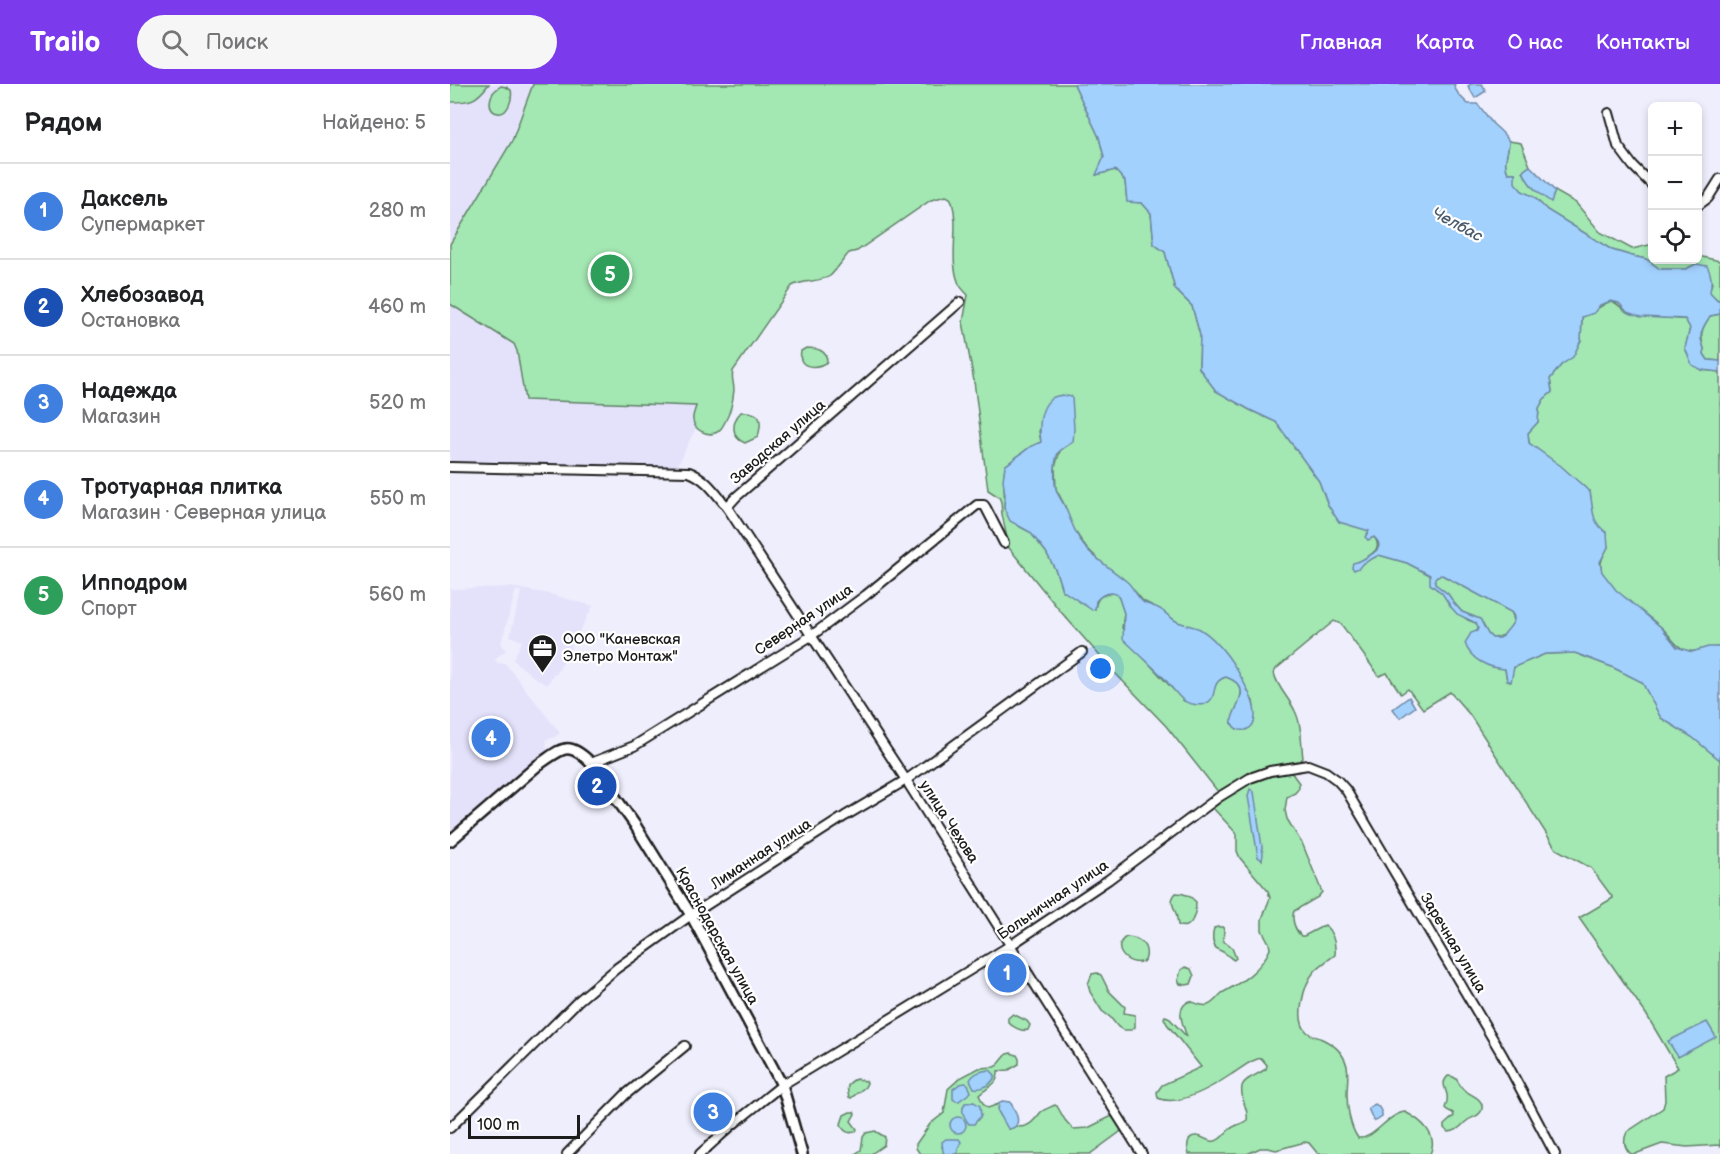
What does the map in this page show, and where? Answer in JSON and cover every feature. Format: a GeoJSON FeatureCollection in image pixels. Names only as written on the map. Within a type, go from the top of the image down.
{"type":"FeatureCollection","features":[{"type":"Feature","properties":{"kind":"street"},"geometry":{"type":"LineString","coordinates":[[1609,113],[1618,146],[1633,166],[1648,180]]}},
{"type":"Feature","properties":{"kind":"street"},"geometry":{"type":"LineString","coordinates":[[1702,202],[1708,198],[1720,179]]}},
{"type":"Feature","properties":{"kind":"street","name":"Заводская улица"},"geometry":{"type":"LineString","coordinates":[[450,467],[689,472],[699,476],[707,483],[727,507],[960,302]]}},
{"type":"Feature","properties":{"kind":"street","name":"Северная улица"},"geometry":{"type":"LineString","coordinates":[[591,763],[634,746],[811,636],[866,595],[977,505],[984,505],[1004,543]]}},
{"type":"Feature","properties":{"kind":"street","name":"улица Чехова"},"geometry":{"type":"LineString","coordinates":[[727,507],[906,780],[1142,1154]]}},
{"type":"Feature","properties":{"kind":"street","name":"Лиманная улица"},"geometry":{"type":"LineString","coordinates":[[450,1128],[578,1001],[616,968],[691,915],[845,816],[906,780],[1082,652]]}},
{"type":"Feature","properties":{"kind":"street","name":"Краснодарская улица"},"geometry":{"type":"LineString","coordinates":[[450,841],[538,765],[567,748],[575,749],[591,763],[635,825],[691,915],[782,1085],[802,1154]]}},
{"type":"Feature","properties":{"kind":"street","name":"Больничная улица"},"geometry":{"type":"LineString","coordinates":[[700,1154],[730,1126],[782,1085],[1011,945],[1108,880],[1239,784],[1270,771],[1308,765]]}},
{"type":"Feature","properties":{"kind":"street","name":"Заречная улица"},"geometry":{"type":"LineString","coordinates":[[1308,765],[1326,772],[1346,790],[1503,1056],[1555,1154]]}},
{"type":"Feature","properties":{"kind":"street"},"geometry":{"type":"LineString","coordinates":[[567,1154],[625,1095],[685,1046]]}},
{"type":"Feature","properties":{"kind":"shaded area"},"geometry":{"type":"Polygon","coordinates":[[[450,84],[533,84],[512,141],[450,244],[450,84]]]}},
{"type":"Feature","properties":{"kind":"shaded area"},"geometry":{"type":"Polygon","coordinates":[[[450,304],[514,344],[517,351],[706,407],[677,467],[450,463],[450,304]]]}},
{"type":"Feature","properties":{"kind":"shaded area"},"geometry":{"type":"Polygon","coordinates":[[[511,587],[550,594],[593,606],[556,675],[554,674],[547,685],[513,660],[522,641],[510,636],[521,592],[516,590],[501,643],[506,650],[495,659],[498,663],[505,663],[560,733],[546,740],[547,751],[450,831],[450,589],[511,587]]]}},
{"type":"Feature","properties":{"kind":"green space"},"geometry":{"type":"Polygon","coordinates":[[[450,84],[489,84],[472,99],[450,102],[450,84]]]}},
{"type":"Feature","properties":{"kind":"green space"},"geometry":{"type":"Polygon","coordinates":[[[533,84],[1074,84],[1099,137],[1104,157],[1097,175],[1115,170],[1125,181],[1127,201],[1142,203],[1151,213],[1154,244],[1165,252],[1175,289],[1192,306],[1200,335],[1199,368],[1216,391],[1276,422],[1319,481],[1328,505],[1369,531],[1371,538],[1374,537],[1378,546],[1374,552],[1357,563],[1361,564],[1379,555],[1407,563],[1430,575],[1436,589],[1442,592],[1451,607],[1476,623],[1479,628],[1477,631],[1505,669],[1507,680],[1510,682],[1514,667],[1545,654],[1575,653],[1612,667],[1642,682],[1661,718],[1692,737],[1720,760],[1720,1147],[1719,1145],[1687,1147],[1662,1144],[1635,1154],[1631,1154],[1627,1149],[1625,1138],[1627,1132],[1663,1108],[1664,1076],[1678,1068],[1646,1014],[1579,918],[1613,898],[1591,868],[1556,849],[1470,715],[1450,692],[1423,709],[1408,689],[1401,694],[1387,673],[1379,676],[1341,624],[1334,621],[1274,673],[1297,716],[1303,758],[1299,762],[1248,776],[1219,793],[1166,726],[1061,612],[1009,548],[1001,502],[999,497],[988,490],[974,381],[963,322],[968,295],[960,285],[954,264],[955,222],[950,198],[946,196],[931,200],[857,251],[849,253],[830,276],[792,286],[733,371],[734,390],[728,415],[720,430],[708,434],[694,424],[693,416],[696,406],[525,400],[514,344],[450,304],[450,244],[512,141],[533,84]],[[1071,397],[1039,431],[1041,442],[1030,447],[1005,466],[1004,508],[1020,527],[1030,532],[1046,552],[1056,571],[1062,590],[1095,609],[1100,597],[1113,593],[1118,595],[1124,613],[1122,628],[1142,656],[1184,701],[1214,689],[1218,681],[1226,677],[1235,681],[1240,686],[1241,692],[1232,724],[1249,728],[1254,715],[1253,701],[1200,630],[1177,622],[1143,601],[1127,582],[1104,565],[1084,545],[1071,525],[1056,489],[1055,467],[1072,412],[1071,397]]]}},
{"type":"Feature","properties":{"kind":"green space"},"geometry":{"type":"Polygon","coordinates":[[[501,86],[511,90],[511,97],[507,109],[498,113],[492,110],[490,102],[493,93],[501,86]]]}},
{"type":"Feature","properties":{"kind":"green space"},"geometry":{"type":"Polygon","coordinates":[[[1509,141],[1521,143],[1530,166],[1523,171],[1534,189],[1551,201],[1555,191],[1576,203],[1600,232],[1632,249],[1648,245],[1648,260],[1612,250],[1547,210],[1534,197],[1522,191],[1514,183],[1515,173],[1508,173],[1506,161],[1509,141]]]}},
{"type":"Feature","properties":{"kind":"green space"},"geometry":{"type":"Polygon","coordinates":[[[1702,257],[1720,261],[1720,300],[1709,292],[1712,283],[1696,264],[1702,264],[1702,257]]]}},
{"type":"Feature","properties":{"kind":"green space"},"geometry":{"type":"Polygon","coordinates":[[[1653,264],[1696,264],[1686,269],[1660,269],[1653,264]]]}},
{"type":"Feature","properties":{"kind":"green space"},"geometry":{"type":"Polygon","coordinates":[[[1611,301],[1631,313],[1685,319],[1690,328],[1685,349],[1702,370],[1720,372],[1720,647],[1691,651],[1683,649],[1665,630],[1628,602],[1606,580],[1601,566],[1608,547],[1593,517],[1590,492],[1529,443],[1528,433],[1538,422],[1539,408],[1552,392],[1550,379],[1561,365],[1573,356],[1581,340],[1582,317],[1611,301]]]}},
{"type":"Feature","properties":{"kind":"green space"},"geometry":{"type":"Polygon","coordinates":[[[1720,314],[1720,361],[1708,360],[1704,354],[1703,330],[1710,316],[1720,314]]]}},
{"type":"Feature","properties":{"kind":"green space"},"geometry":{"type":"Polygon","coordinates":[[[806,348],[821,350],[827,362],[818,366],[805,364],[802,361],[801,351],[806,348]]]}},
{"type":"Feature","properties":{"kind":"green space"},"geometry":{"type":"Polygon","coordinates":[[[741,412],[753,413],[759,417],[760,421],[758,437],[745,443],[740,441],[734,429],[735,420],[741,412]]]}},
{"type":"Feature","properties":{"kind":"green space"},"geometry":{"type":"Polygon","coordinates":[[[1442,575],[1511,612],[1513,621],[1506,633],[1492,638],[1480,619],[1462,612],[1448,594],[1435,584],[1434,578],[1442,575]]]}},
{"type":"Feature","properties":{"kind":"green space"},"geometry":{"type":"Polygon","coordinates":[[[1291,772],[1299,783],[1299,788],[1287,797],[1285,810],[1287,819],[1303,845],[1322,892],[1318,897],[1294,911],[1294,924],[1301,936],[1325,925],[1332,935],[1335,951],[1335,955],[1314,972],[1307,985],[1301,1011],[1303,1026],[1310,1034],[1333,1046],[1345,1061],[1348,1073],[1348,1111],[1358,1138],[1370,1135],[1392,1117],[1405,1112],[1417,1119],[1430,1134],[1432,1147],[1430,1154],[1318,1154],[1309,1143],[1305,1142],[1276,1150],[1260,1148],[1247,1154],[1189,1154],[1189,1140],[1193,1136],[1215,1141],[1247,1120],[1242,1086],[1248,1079],[1266,1069],[1267,1065],[1261,1058],[1186,1098],[1166,1100],[1158,1098],[1157,1092],[1162,1085],[1201,1067],[1167,1024],[1165,1016],[1187,1037],[1181,1017],[1182,1007],[1190,1001],[1204,1005],[1210,1004],[1256,970],[1270,949],[1262,930],[1262,919],[1270,898],[1268,891],[1240,858],[1237,851],[1237,834],[1213,808],[1230,794],[1249,784],[1270,776],[1291,772]]]}},
{"type":"Feature","properties":{"kind":"green space"},"geometry":{"type":"Polygon","coordinates":[[[1176,893],[1187,895],[1196,902],[1194,916],[1187,926],[1178,925],[1172,902],[1176,893]]]}},
{"type":"Feature","properties":{"kind":"green space"},"geometry":{"type":"Polygon","coordinates":[[[1223,927],[1223,941],[1232,948],[1236,958],[1234,960],[1215,946],[1213,930],[1223,927]]]}},
{"type":"Feature","properties":{"kind":"green space"},"geometry":{"type":"Polygon","coordinates":[[[1126,937],[1136,939],[1143,944],[1146,951],[1145,961],[1132,962],[1123,955],[1120,946],[1121,941],[1126,937]]]}},
{"type":"Feature","properties":{"kind":"green space"},"geometry":{"type":"Polygon","coordinates":[[[1185,967],[1191,969],[1194,976],[1191,984],[1186,985],[1180,984],[1178,980],[1181,970],[1185,967]]]}},
{"type":"Feature","properties":{"kind":"green space"},"geometry":{"type":"Polygon","coordinates":[[[1092,974],[1101,975],[1109,991],[1125,1007],[1124,1013],[1135,1015],[1135,1027],[1131,1030],[1118,1027],[1102,1011],[1090,992],[1088,984],[1092,974]]]}},
{"type":"Feature","properties":{"kind":"green space"},"geometry":{"type":"Polygon","coordinates":[[[1013,1014],[1027,1021],[1030,1025],[1028,1030],[1017,1029],[1008,1022],[1008,1018],[1013,1014]]]}},
{"type":"Feature","properties":{"kind":"green space"},"geometry":{"type":"Polygon","coordinates":[[[1007,1054],[1017,1055],[1019,1064],[1009,1070],[998,1071],[995,1083],[979,1095],[988,1108],[999,1104],[998,1111],[1009,1129],[1028,1125],[1041,1112],[1055,1105],[1073,1129],[1088,1128],[1112,1116],[1121,1129],[1120,1132],[1090,1154],[957,1154],[959,1146],[942,1147],[945,1154],[920,1154],[916,1144],[930,1124],[944,1113],[948,1089],[960,1078],[979,1068],[998,1065],[1007,1054]]]}},
{"type":"Feature","properties":{"kind":"green space"},"geometry":{"type":"Polygon","coordinates":[[[1448,1076],[1456,1079],[1464,1090],[1479,1099],[1482,1105],[1478,1115],[1457,1129],[1448,1132],[1444,1125],[1454,1116],[1445,1108],[1447,1097],[1444,1083],[1448,1076]]]}},
{"type":"Feature","properties":{"kind":"green space"},"geometry":{"type":"Polygon","coordinates":[[[856,1079],[867,1083],[851,1098],[848,1094],[848,1086],[856,1079]]]}},
{"type":"Feature","properties":{"kind":"green space"},"geometry":{"type":"Polygon","coordinates":[[[850,1112],[855,1114],[851,1121],[857,1129],[851,1133],[841,1124],[844,1115],[850,1112]]]}},
{"type":"Feature","properties":{"kind":"green space"},"geometry":{"type":"Polygon","coordinates":[[[875,1131],[885,1137],[884,1145],[871,1154],[855,1154],[861,1150],[866,1133],[875,1131]]]}},
{"type":"Feature","properties":{"kind":"water","name":"Челбас"},"geometry":{"type":"Polygon","coordinates":[[[1074,84],[1455,84],[1454,87],[1459,95],[1468,104],[1477,104],[1509,141],[1506,161],[1508,173],[1515,173],[1515,183],[1547,210],[1612,250],[1646,259],[1648,264],[1653,264],[1660,269],[1686,269],[1696,264],[1707,266],[1711,279],[1710,292],[1717,300],[1720,300],[1720,314],[1710,316],[1702,330],[1701,339],[1704,354],[1708,360],[1720,361],[1720,372],[1702,370],[1692,365],[1685,348],[1690,328],[1685,319],[1641,317],[1627,312],[1619,303],[1611,301],[1600,305],[1594,313],[1582,317],[1581,340],[1573,357],[1561,365],[1550,379],[1552,392],[1544,399],[1539,408],[1538,422],[1528,433],[1529,443],[1561,466],[1590,492],[1595,520],[1607,533],[1608,547],[1600,562],[1602,572],[1616,590],[1662,628],[1677,647],[1692,652],[1708,647],[1720,647],[1720,760],[1692,737],[1661,718],[1642,682],[1612,667],[1575,653],[1545,654],[1514,667],[1511,682],[1507,680],[1505,669],[1481,662],[1467,649],[1465,643],[1471,633],[1477,631],[1476,623],[1457,614],[1442,593],[1430,584],[1430,575],[1407,563],[1379,555],[1354,570],[1353,563],[1364,559],[1378,549],[1378,541],[1374,537],[1368,540],[1365,537],[1369,531],[1339,522],[1328,505],[1319,481],[1276,422],[1216,391],[1199,368],[1200,335],[1192,306],[1175,289],[1165,252],[1154,244],[1151,213],[1142,203],[1127,202],[1125,181],[1115,170],[1096,175],[1104,157],[1099,137],[1074,84]],[[1442,575],[1435,578],[1435,584],[1448,594],[1462,612],[1480,619],[1492,638],[1503,636],[1512,624],[1513,615],[1442,575]]]}},
{"type":"Feature","properties":{"kind":"water"},"geometry":{"type":"Polygon","coordinates":[[[1482,84],[1486,91],[1475,98],[1468,86],[1482,84]]]}},
{"type":"Feature","properties":{"kind":"water"},"geometry":{"type":"Polygon","coordinates":[[[1530,166],[1555,191],[1551,202],[1528,181],[1523,171],[1530,166]]]}},
{"type":"Feature","properties":{"kind":"water"},"geometry":{"type":"Polygon","coordinates":[[[1062,395],[1072,397],[1073,442],[1057,456],[1055,486],[1078,536],[1084,546],[1128,583],[1143,602],[1160,609],[1178,622],[1200,629],[1228,656],[1254,705],[1254,723],[1246,730],[1238,730],[1232,724],[1232,718],[1241,697],[1241,689],[1237,683],[1226,677],[1221,679],[1215,686],[1212,698],[1205,704],[1188,703],[1183,700],[1164,678],[1123,639],[1124,613],[1118,595],[1109,593],[1103,595],[1096,601],[1095,609],[1092,610],[1062,590],[1056,571],[1046,552],[1030,532],[1010,521],[1004,508],[1005,466],[1030,447],[1041,442],[1042,413],[1052,398],[1062,395]]]}},
{"type":"Feature","properties":{"kind":"water"},"geometry":{"type":"Polygon","coordinates":[[[1409,697],[1415,707],[1400,718],[1393,709],[1409,697]]]}},
{"type":"Feature","properties":{"kind":"water"},"geometry":{"type":"Polygon","coordinates":[[[1250,789],[1254,792],[1262,860],[1258,857],[1248,796],[1250,789]]]}},
{"type":"Feature","properties":{"kind":"water"},"geometry":{"type":"Polygon","coordinates":[[[1707,1022],[1716,1037],[1678,1057],[1668,1041],[1707,1022]]]}},
{"type":"Feature","properties":{"kind":"water"},"geometry":{"type":"Polygon","coordinates":[[[990,1070],[995,1075],[990,1084],[974,1088],[970,1080],[972,1077],[978,1072],[990,1070]]]}},
{"type":"Feature","properties":{"kind":"water"},"geometry":{"type":"Polygon","coordinates":[[[965,1083],[968,1084],[971,1092],[956,1101],[953,1099],[953,1089],[965,1083]]]}},
{"type":"Feature","properties":{"kind":"water"},"geometry":{"type":"Polygon","coordinates":[[[1002,1101],[1010,1102],[1014,1110],[1017,1122],[1014,1128],[1007,1127],[998,1111],[1002,1101]]]}},
{"type":"Feature","properties":{"kind":"water"},"geometry":{"type":"Polygon","coordinates":[[[974,1102],[980,1106],[981,1116],[974,1124],[969,1124],[963,1109],[965,1103],[974,1102]]]}},
{"type":"Feature","properties":{"kind":"water"},"geometry":{"type":"Polygon","coordinates":[[[1375,1104],[1382,1115],[1376,1121],[1373,1120],[1368,1108],[1375,1104]]]}},
{"type":"Feature","properties":{"kind":"water"},"geometry":{"type":"Polygon","coordinates":[[[958,1117],[966,1125],[958,1133],[950,1125],[958,1117]]]}},
{"type":"Feature","properties":{"kind":"water"},"geometry":{"type":"Polygon","coordinates":[[[946,1139],[959,1139],[961,1142],[957,1154],[943,1152],[942,1142],[946,1139]]]}},
{"type":"Feature","properties":{"kind":"place","name":"Ипподром"},"geometry":{"type":"Point","coordinates":[610,274]}},
{"type":"Feature","properties":{"kind":"place","name":"ООО \"Каневская Элетро Монтаж\""},"geometry":{"type":"Point","coordinates":[542,674]}},
{"type":"Feature","properties":{"kind":"place","name":"Тротуарная плитка"},"geometry":{"type":"Point","coordinates":[491,738]}},
{"type":"Feature","properties":{"kind":"place","name":"Хлебозавод"},"geometry":{"type":"Point","coordinates":[597,786]}},
{"type":"Feature","properties":{"kind":"place","name":"Даксель"},"geometry":{"type":"Point","coordinates":[1007,973]}},
{"type":"Feature","properties":{"kind":"place","name":"Надежда"},"geometry":{"type":"Point","coordinates":[713,1112]}}]}
